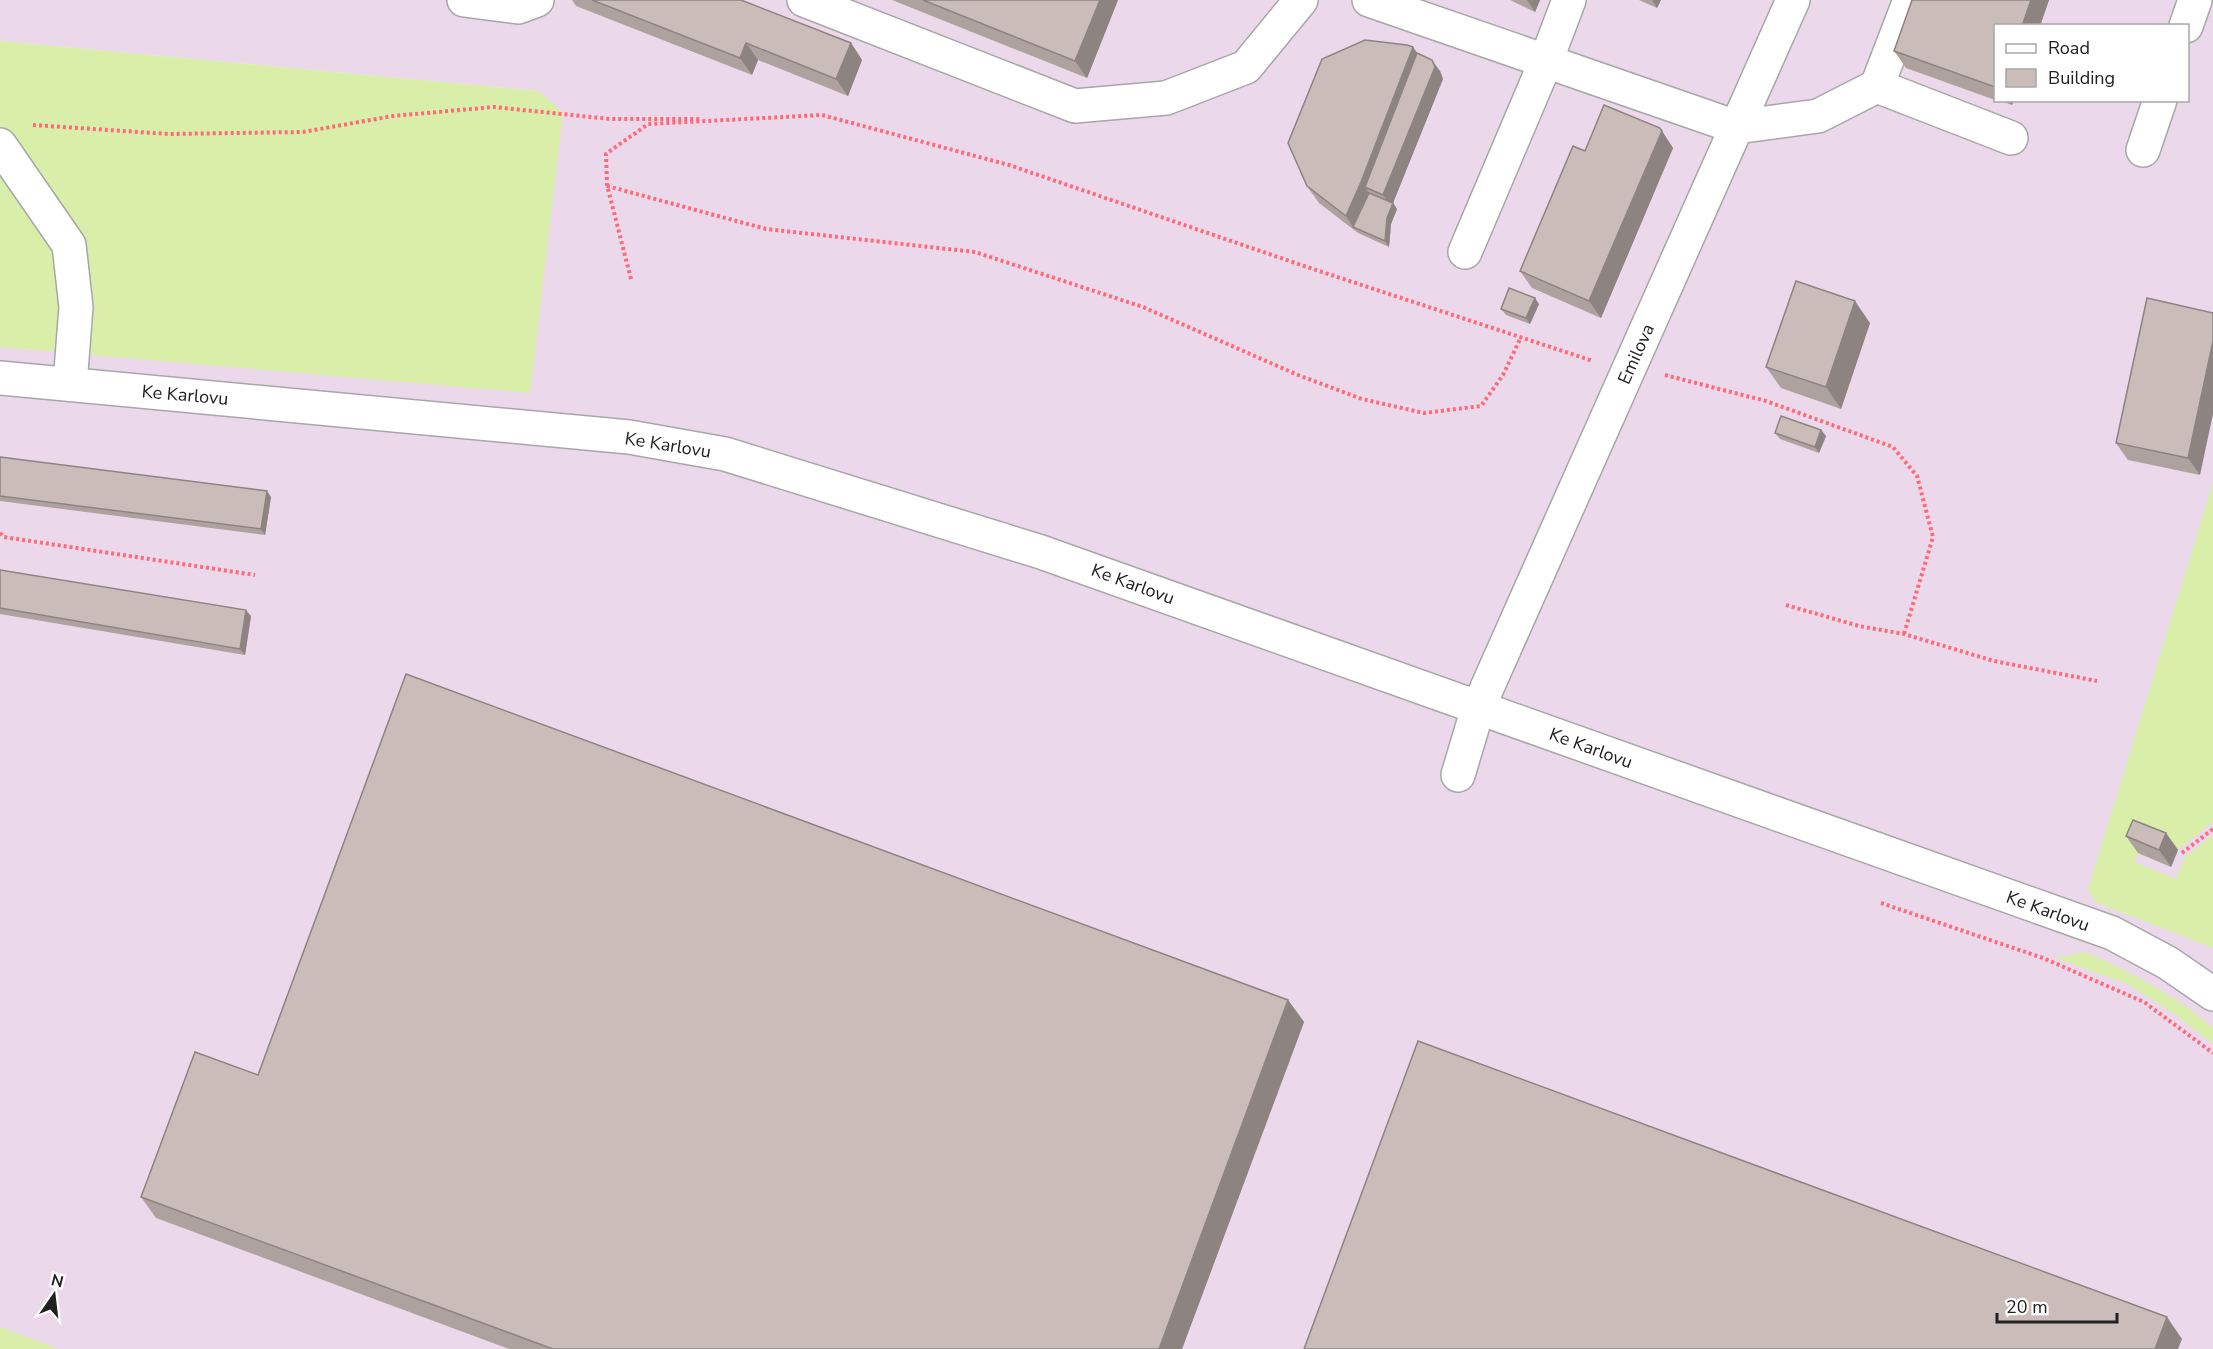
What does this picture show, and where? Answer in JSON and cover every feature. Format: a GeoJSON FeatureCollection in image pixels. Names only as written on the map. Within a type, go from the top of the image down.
{"type":"FeatureCollection","features":[{"type":"Feature","properties":{"kind":"street"},"geometry":{"type":"LineString","coordinates":[[464,0],[518,7],[537,0]]}},
{"type":"Feature","properties":{"kind":"street"},"geometry":{"type":"LineString","coordinates":[[804,0],[1076,106],[1166,98],[1246,67],[1301,0]]}},
{"type":"Feature","properties":{"kind":"street"},"geometry":{"type":"LineString","coordinates":[[1369,0],[1736,127],[1818,116],[1877,86],[1910,0]]}},
{"type":"Feature","properties":{"kind":"street"},"geometry":{"type":"LineString","coordinates":[[1465,252],[1546,61],[1569,0]]}},
{"type":"Feature","properties":{"kind":"street","name":"Emilova"},"geometry":{"type":"LineString","coordinates":[[1458,775],[1478,708],[1792,0]]}},
{"type":"Feature","properties":{"kind":"street"},"geometry":{"type":"LineString","coordinates":[[2187,24],[2195,0]]}},
{"type":"Feature","properties":{"kind":"street"},"geometry":{"type":"LineString","coordinates":[[1877,86],[2012,138]]}},
{"type":"Feature","properties":{"kind":"street"},"geometry":{"type":"LineString","coordinates":[[2143,150],[2159,102]]}},
{"type":"Feature","properties":{"kind":"street"},"geometry":{"type":"LineString","coordinates":[[11,135],[69,244],[76,307],[70,384]]}},
{"type":"Feature","properties":{"kind":"street","name":"Ke Karlovu"},"geometry":{"type":"LineString","coordinates":[[0,378],[629,437],[725,454],[1041,552],[2112,933],[2168,963],[2213,994]]}},
{"type":"Feature","properties":{"kind":"path"},"geometry":{"type":"LineString","coordinates":[[11,135],[303,132],[393,116],[494,107],[610,119],[755,119]]}},
{"type":"Feature","properties":{"kind":"path"},"geometry":{"type":"LineString","coordinates":[[632,279],[607,185],[606,154],[648,124],[822,115],[1009,165],[1313,269],[1600,363]]}},
{"type":"Feature","properties":{"kind":"path"},"geometry":{"type":"LineString","coordinates":[[607,185],[765,229],[975,252],[1143,307],[1298,375],[1362,399],[1424,413],[1482,406],[1503,375],[1521,337]]}},
{"type":"Feature","properties":{"kind":"path"},"geometry":{"type":"LineString","coordinates":[[1681,378],[1766,401],[1893,447],[1917,476],[1933,537],[1904,634]]}},
{"type":"Feature","properties":{"kind":"path"},"geometry":{"type":"LineString","coordinates":[[0,533],[4,537],[255,575]]}},
{"type":"Feature","properties":{"kind":"path"},"geometry":{"type":"LineString","coordinates":[[1786,604],[1859,626],[1904,634],[1994,661],[2097,681]]}},
{"type":"Feature","properties":{"kind":"path"},"geometry":{"type":"LineString","coordinates":[[2182,853],[2213,829]]}},
{"type":"Feature","properties":{"kind":"path"},"geometry":{"type":"LineString","coordinates":[[1881,903],[2043,958],[2144,1002],[2213,1053]]}},
{"type":"Feature","properties":{"kind":"shaded area"},"geometry":{"type":"Polygon","coordinates":[[[0,0],[2213,0],[2213,1349],[0,1349],[0,347],[530,392],[539,91],[0,41],[0,0]]]}},
{"type":"Feature","properties":{"kind":"green space"},"geometry":{"type":"Polygon","coordinates":[[[0,41],[539,91],[563,113],[530,393],[0,347],[0,41]]]}},
{"type":"Feature","properties":{"kind":"green space"},"geometry":{"type":"Polygon","coordinates":[[[2213,483],[2213,822],[2178,850],[2145,837],[2134,862],[2176,879],[2185,857],[2213,835],[2213,948],[2095,902],[2088,889],[2213,483]]]}},
{"type":"Feature","properties":{"kind":"green space"},"geometry":{"type":"Polygon","coordinates":[[[2086,952],[2184,1005],[2213,1028],[2213,1044],[2176,1015],[2128,984],[2055,958],[2086,952]]]}},
{"type":"Feature","properties":{"kind":"green space"},"geometry":{"type":"Polygon","coordinates":[[[0,1327],[59,1349],[0,1349],[0,1327]]]}},
{"type":"Feature","properties":{"kind":"building"},"geometry":{"type":"Polygon","coordinates":[[[592,0],[741,0],[851,43],[836,79],[746,43],[740,58],[592,0]]]}},
{"type":"Feature","properties":{"kind":"building"},"geometry":{"type":"Polygon","coordinates":[[[923,0],[1100,0],[1075,61],[923,0]]]}},
{"type":"Feature","properties":{"kind":"building"},"geometry":{"type":"Polygon","coordinates":[[[1912,0],[2031,0],[2023,24],[1994,24],[1994,87],[1894,51],[1912,0]]]}},
{"type":"Feature","properties":{"kind":"building"},"geometry":{"type":"Polygon","coordinates":[[[1365,40],[1413,47],[1346,216],[1307,186],[1288,143],[1322,59],[1365,40]]]}},
{"type":"Feature","properties":{"kind":"building"},"geometry":{"type":"Polygon","coordinates":[[[1417,53],[1432,60],[1435,67],[1383,195],[1365,187],[1417,53]]]}},
{"type":"Feature","properties":{"kind":"building"},"geometry":{"type":"Polygon","coordinates":[[[1604,105],[1660,128],[1662,131],[1589,301],[1520,271],[1573,146],[1585,151],[1604,105]]]}},
{"type":"Feature","properties":{"kind":"building"},"geometry":{"type":"Polygon","coordinates":[[[1369,193],[1393,203],[1387,218],[1385,241],[1353,227],[1369,193]]]}},
{"type":"Feature","properties":{"kind":"building"},"geometry":{"type":"Polygon","coordinates":[[[1796,281],[1855,301],[1826,387],[1766,367],[1796,281]]]}},
{"type":"Feature","properties":{"kind":"building"},"geometry":{"type":"Polygon","coordinates":[[[1509,288],[1535,298],[1526,318],[1501,309],[1509,288]]]}},
{"type":"Feature","properties":{"kind":"building"},"geometry":{"type":"Polygon","coordinates":[[[2147,298],[2213,313],[2213,341],[2188,458],[2116,443],[2147,298]]]}},
{"type":"Feature","properties":{"kind":"building"},"geometry":{"type":"Polygon","coordinates":[[[1781,416],[1821,430],[1815,447],[1775,433],[1781,416]]]}},
{"type":"Feature","properties":{"kind":"building"},"geometry":{"type":"Polygon","coordinates":[[[0,457],[267,491],[261,529],[0,496],[0,457]]]}},
{"type":"Feature","properties":{"kind":"building"},"geometry":{"type":"Polygon","coordinates":[[[0,570],[246,610],[240,649],[0,608],[0,570]]]}},
{"type":"Feature","properties":{"kind":"building"},"geometry":{"type":"Polygon","coordinates":[[[406,674],[1288,1000],[1159,1349],[553,1349],[141,1197],[195,1052],[258,1075],[406,674]]]}},
{"type":"Feature","properties":{"kind":"building"},"geometry":{"type":"Polygon","coordinates":[[[2133,820],[2166,833],[2159,850],[2126,836],[2133,820]]]}},
{"type":"Feature","properties":{"kind":"building"},"geometry":{"type":"Polygon","coordinates":[[[1418,1041],[2167,1317],[2155,1349],[1304,1349],[1418,1041]]]}}]}
